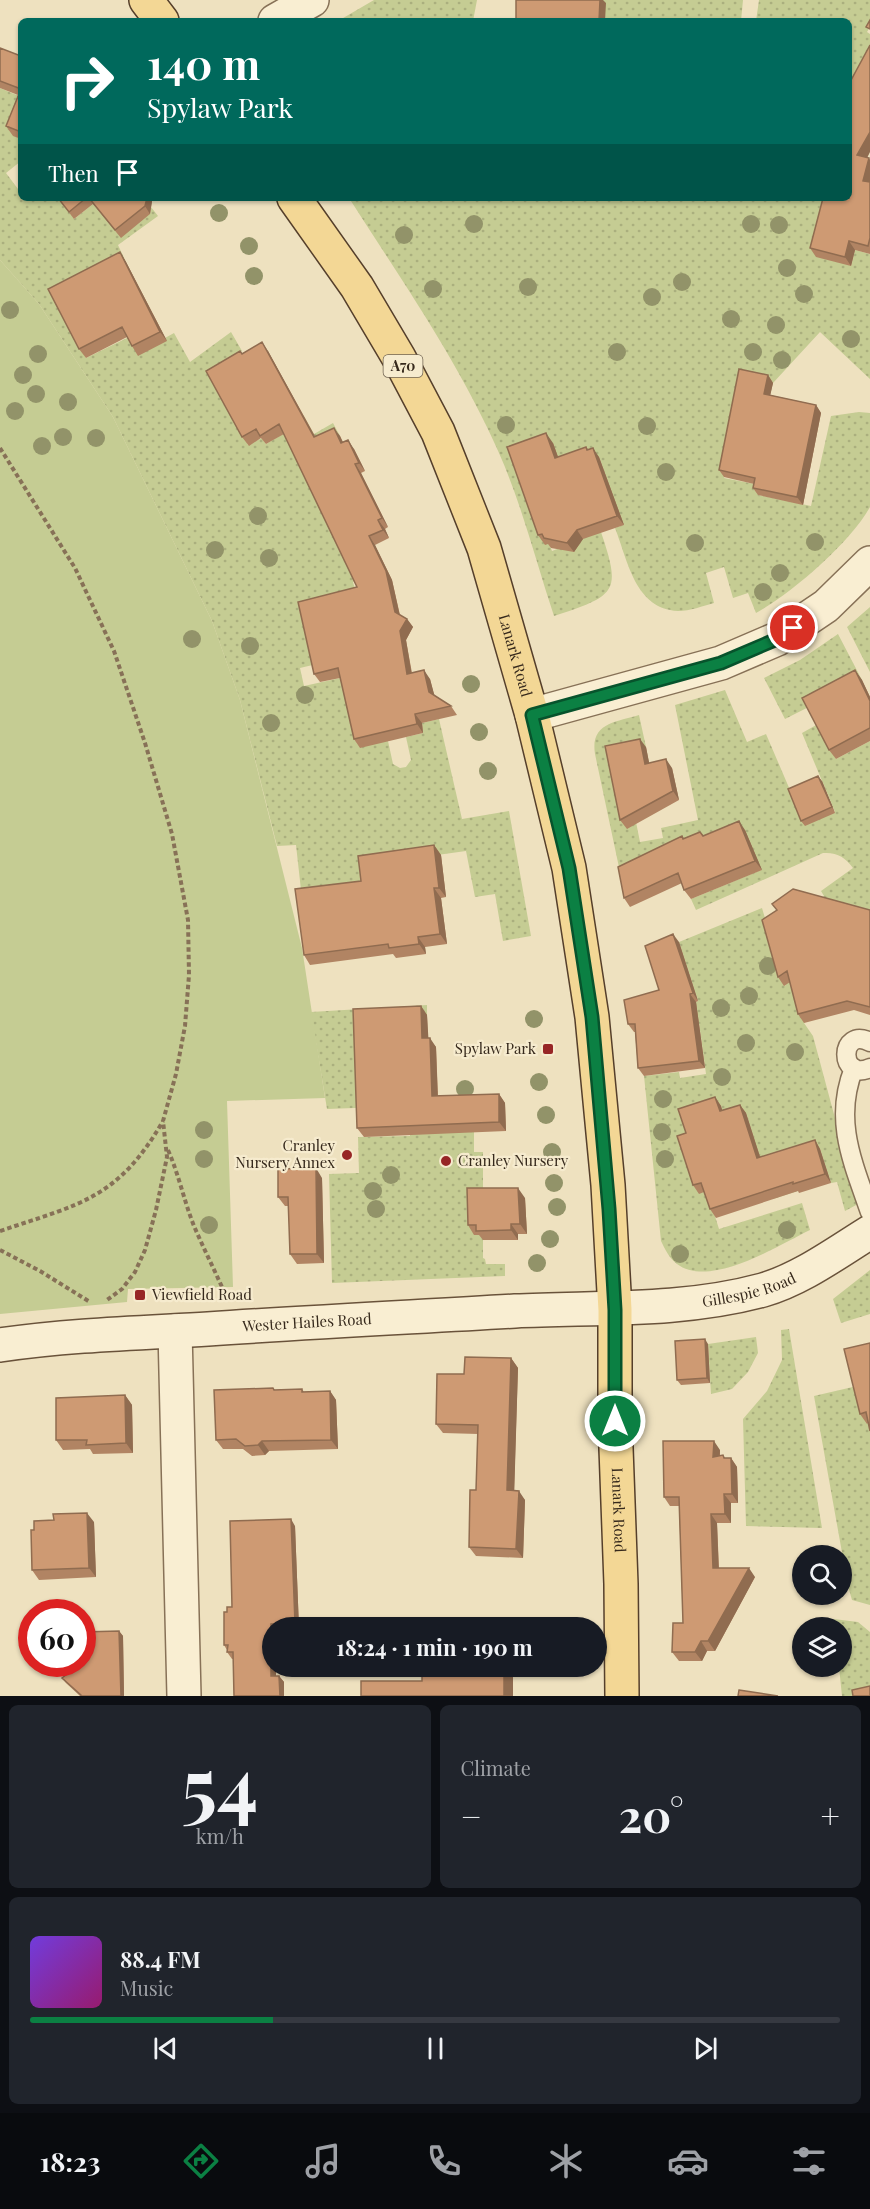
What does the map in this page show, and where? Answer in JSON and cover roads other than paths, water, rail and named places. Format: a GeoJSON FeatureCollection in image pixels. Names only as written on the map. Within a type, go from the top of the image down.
{"type":"FeatureCollection","features":[{"type":"Feature","properties":{"kind":"main road"},"geometry":{"type":"LineString","coordinates":[[146,0],[160,18]]}},
{"type":"Feature","properties":{"kind":"main road"},"geometry":{"type":"LineString","coordinates":[[279,18],[312,0]]}},
{"type":"Feature","properties":{"kind":"main road","name":"Lanark Road"},"geometry":{"type":"LineString","coordinates":[[296,201],[357,287],[399,358],[438,432],[484,548],[532,715],[569,868],[592,1017],[608,1185],[615,1310],[615,1421],[621,1584],[622,1696]]}},
{"type":"Feature","properties":{"kind":"main road"},"geometry":{"type":"LineString","coordinates":[[532,715],[721,663],[777,639],[826,606],[870,563]]}},
{"type":"Feature","properties":{"kind":"main road","name":"Gillespie Road"},"geometry":{"type":"LineString","coordinates":[[615,1310],[723,1299],[763,1290],[786,1282],[870,1232]]}},
{"type":"Feature","properties":{"kind":"main road","name":"Wester Hailes Road"},"geometry":{"type":"LineString","coordinates":[[0,1345],[97,1320],[175,1330],[518,1311],[615,1310]]}},
{"type":"Feature","properties":{"kind":"main road"},"geometry":{"type":"LineString","coordinates":[[175,1330],[184,1696]]}},
{"type":"Feature","properties":{"kind":"lane"},"geometry":{"type":"LineString","coordinates":[[870,1042],[860,1039],[848,1047],[847,1061],[862,1068],[847,1086],[843,1109],[851,1156],[870,1212]]}},
{"type":"Feature","properties":{"kind":"place","name":"Spylaw Park"},"geometry":{"type":"Point","coordinates":[548,1049]}},
{"type":"Feature","properties":{"kind":"place","name":"Cranley Nursery Annex"},"geometry":{"type":"Point","coordinates":[347,1155]}},
{"type":"Feature","properties":{"kind":"place","name":"Cranley Nursery"},"geometry":{"type":"Point","coordinates":[446,1161]}},
{"type":"Feature","properties":{"kind":"place","name":"Viewfield Road"},"geometry":{"type":"Point","coordinates":[140,1295]}}]}
